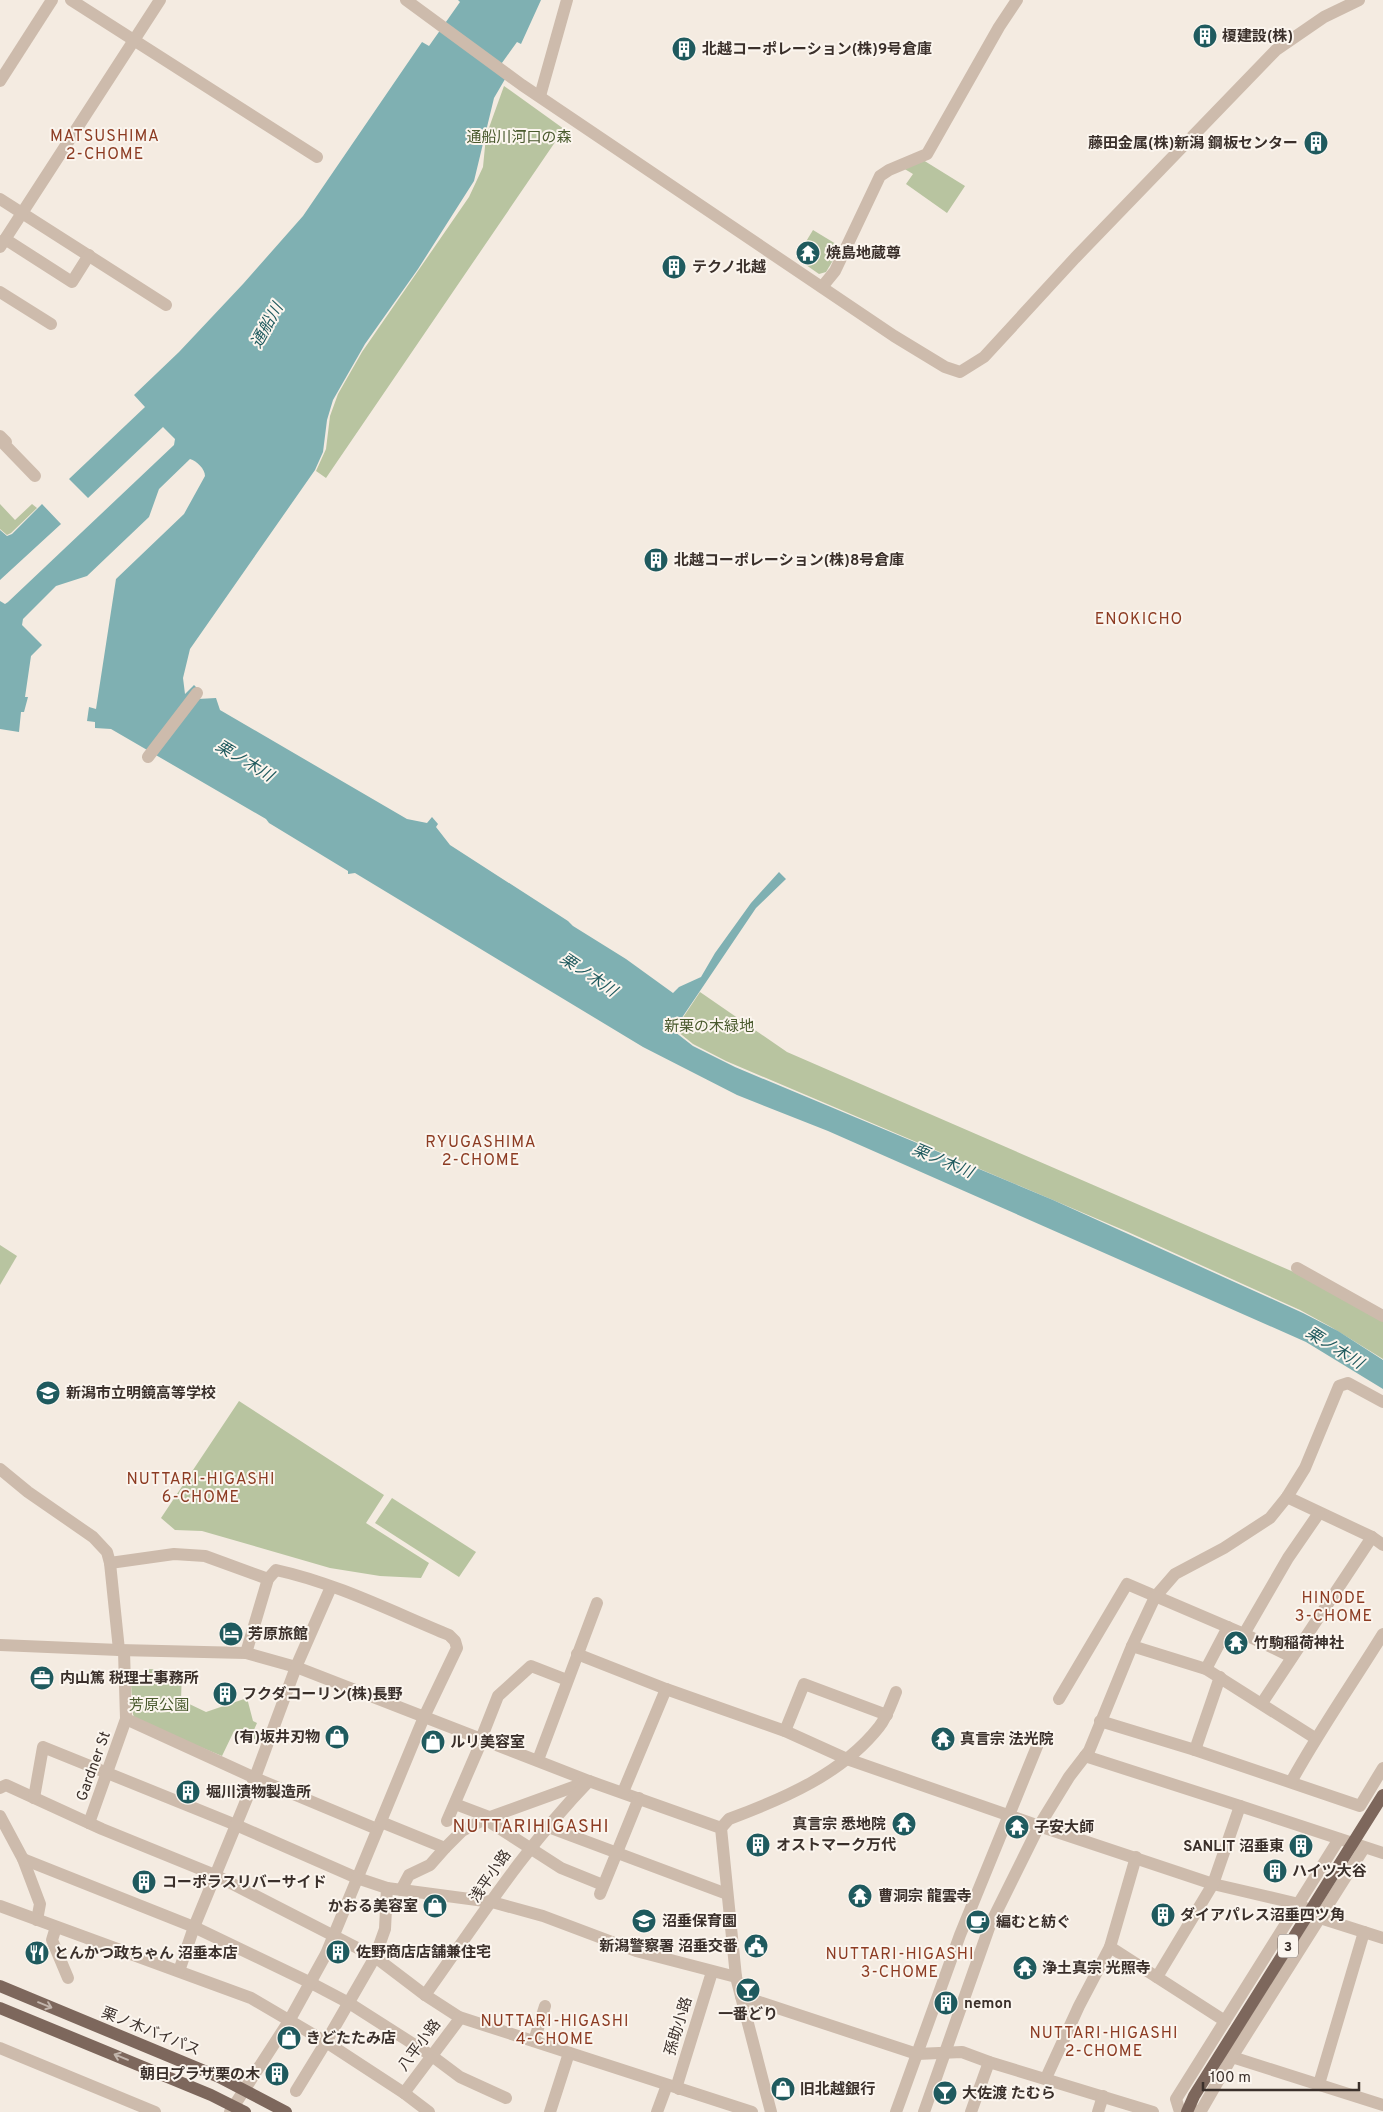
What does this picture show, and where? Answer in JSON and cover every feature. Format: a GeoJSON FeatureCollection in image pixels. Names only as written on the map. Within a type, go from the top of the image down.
{"type":"FeatureCollection","features":[{"type":"Feature","properties":{"kind":"main road","name":"3"},"geometry":{"type":"LineString","coordinates":[[1187,2112],[1194,2096],[1383,1795]]}},
{"type":"Feature","properties":{"kind":"main road","name":"栗ノ木バイパス"},"geometry":{"type":"LineString","coordinates":[[0,1986],[244,2088],[286,2112]]}},
{"type":"Feature","properties":{"kind":"main road"},"geometry":{"type":"LineString","coordinates":[[0,2008],[151,2070],[232,2109],[245,2112]]}},
{"type":"Feature","properties":{"kind":"street"},"geometry":{"type":"LineString","coordinates":[[0,81],[52,0]]}},
{"type":"Feature","properties":{"kind":"street"},"geometry":{"type":"LineString","coordinates":[[71,0],[317,157]]}},
{"type":"Feature","properties":{"kind":"street"},"geometry":{"type":"LineString","coordinates":[[89,255],[72,282],[3,243],[160,0]]}},
{"type":"Feature","properties":{"kind":"street"},"geometry":{"type":"LineString","coordinates":[[540,96],[567,0]]}},
{"type":"Feature","properties":{"kind":"street"},"geometry":{"type":"LineString","coordinates":[[822,287],[835,271],[880,176],[889,170],[927,154],[999,27],[1017,0]]}},
{"type":"Feature","properties":{"kind":"street"},"geometry":{"type":"LineString","coordinates":[[410,3],[522,85],[914,349],[945,367],[960,372],[984,357],[1075,258],[1276,50],[1324,17],[1359,0]]}},
{"type":"Feature","properties":{"kind":"street"},"geometry":{"type":"LineString","coordinates":[[0,199],[166,305]]}},
{"type":"Feature","properties":{"kind":"street"},"geometry":{"type":"LineString","coordinates":[[0,292],[51,324]]}},
{"type":"Feature","properties":{"kind":"street"},"geometry":{"type":"LineString","coordinates":[[0,436],[6,442],[4,444],[34,476]]}},
{"type":"Feature","properties":{"kind":"street"},"geometry":{"type":"LineString","coordinates":[[148,757],[197,693]]}},
{"type":"Feature","properties":{"kind":"street"},"geometry":{"type":"LineString","coordinates":[[1297,1268],[1383,1316]]}},
{"type":"Feature","properties":{"kind":"street"},"geometry":{"type":"LineString","coordinates":[[924,2112],[990,1925],[1039,1826],[1069,1777],[1085,1756],[1155,1597],[1176,1574],[1224,1548],[1270,1518],[1287,1497],[1304,1468],[1339,1386],[1348,1383],[1383,1402]]}},
{"type":"Feature","properties":{"kind":"street"},"geometry":{"type":"LineString","coordinates":[[0,1469],[28,1492],[93,1537],[106,1552],[110,1563],[121,1651],[126,1719],[255,1778],[379,1826],[445,1848]]}},
{"type":"Feature","properties":{"kind":"street"},"geometry":{"type":"LineString","coordinates":[[1287,1497],[1372,1537],[1383,1545]]}},
{"type":"Feature","properties":{"kind":"street"},"geometry":{"type":"LineString","coordinates":[[1244,1634],[1288,1558],[1319,1513]]}},
{"type":"Feature","properties":{"kind":"street"},"geometry":{"type":"LineString","coordinates":[[1262,1703],[1372,1537]]}},
{"type":"Feature","properties":{"kind":"street"},"geometry":{"type":"LineString","coordinates":[[110,1563],[174,1554],[205,1556],[268,1579]]}},
{"type":"Feature","properties":{"kind":"street"},"geometry":{"type":"LineString","coordinates":[[232,2109],[289,2021],[311,1983],[334,1936],[424,1717],[456,1648],[455,1641],[449,1635],[297,1574],[276,1570],[268,1579],[246,1653]]}},
{"type":"Feature","properties":{"kind":"street"},"geometry":{"type":"LineString","coordinates":[[1059,1699],[1127,1584],[1244,1634],[1292,1658]]}},
{"type":"Feature","properties":{"kind":"street"},"geometry":{"type":"LineString","coordinates":[[179,1971],[194,1927],[255,1778],[296,1667],[331,1587]]}},
{"type":"Feature","properties":{"kind":"street"},"geometry":{"type":"LineString","coordinates":[[538,1760],[597,1602]]}},
{"type":"Feature","properties":{"kind":"street"},"geometry":{"type":"LineString","coordinates":[[1206,1669],[1228,1627]]}},
{"type":"Feature","properties":{"kind":"street"},"geometry":{"type":"LineString","coordinates":[[1291,1782],[1315,1738],[1329,1720],[1383,1634]]}},
{"type":"Feature","properties":{"kind":"street"},"geometry":{"type":"LineString","coordinates":[[0,1645],[121,1651],[246,1653],[296,1667],[589,1781],[721,1828]]}},
{"type":"Feature","properties":{"kind":"street"},"geometry":{"type":"LineString","coordinates":[[1132,1646],[1206,1669],[1315,1738]]}},
{"type":"Feature","properties":{"kind":"street"},"geometry":{"type":"LineString","coordinates":[[577,1654],[785,1731],[847,1760],[1213,1884],[1299,1904],[1320,1918],[1383,1938]]}},
{"type":"Feature","properties":{"kind":"street"},"geometry":{"type":"LineString","coordinates":[[447,1821],[498,1696],[531,1666],[567,1680]]}},
{"type":"Feature","properties":{"kind":"street"},"geometry":{"type":"LineString","coordinates":[[1195,1750],[1220,1677]]}},
{"type":"Feature","properties":{"kind":"street"},"geometry":{"type":"LineString","coordinates":[[785,1731],[804,1684],[887,1715]]}},
{"type":"Feature","properties":{"kind":"street"},"geometry":{"type":"LineString","coordinates":[[624,1792],[666,1688]]}},
{"type":"Feature","properties":{"kind":"street"},"geometry":{"type":"LineString","coordinates":[[771,2112],[736,1977],[721,1828],[729,1819],[802,1788],[847,1760],[879,1727],[887,1715],[896,1692]]}},
{"type":"Feature","properties":{"kind":"street","name":"Gardner St"},"geometry":{"type":"LineString","coordinates":[[89,1823],[126,1719]]}},
{"type":"Feature","properties":{"kind":"street"},"geometry":{"type":"LineString","coordinates":[[1100,1721],[1195,1750],[1360,1806],[1383,1768]]}},
{"type":"Feature","properties":{"kind":"street"},"geometry":{"type":"LineString","coordinates":[[896,2112],[960,1935],[1040,1739]]}},
{"type":"Feature","properties":{"kind":"street"},"geometry":{"type":"LineString","coordinates":[[34,1798],[43,1747],[236,1825],[357,1878],[387,1888],[492,1902],[543,1916],[636,1951],[736,1977]]}},
{"type":"Feature","properties":{"kind":"street"},"geometry":{"type":"LineString","coordinates":[[1085,1756],[1383,1854]]}},
{"type":"Feature","properties":{"kind":"street"},"geometry":{"type":"LineString","coordinates":[[401,1890],[409,1875],[430,1865],[462,1831],[489,1818],[589,1781]]}},
{"type":"Feature","properties":{"kind":"street","name":"浅平小路"},"geometry":{"type":"LineString","coordinates":[[425,1995],[529,1848],[589,1781]]}},
{"type":"Feature","properties":{"kind":"street"},"geometry":{"type":"LineString","coordinates":[[0,1788],[6,1785],[89,1823],[215,1875],[375,1957],[425,1995],[459,2017],[752,2112]]}},
{"type":"Feature","properties":{"kind":"street"},"geometry":{"type":"LineString","coordinates":[[455,1804],[489,1818],[529,1848],[561,1868],[602,1889],[639,1798]]}},
{"type":"Feature","properties":{"kind":"street"},"geometry":{"type":"LineString","coordinates":[[1157,1977],[1213,1884],[1240,1806]]}},
{"type":"Feature","properties":{"kind":"street"},"geometry":{"type":"LineString","coordinates":[[0,1816],[23,1859],[40,1904],[37,1920]]}},
{"type":"Feature","properties":{"kind":"street"},"geometry":{"type":"LineString","coordinates":[[548,1826],[727,1894]]}},
{"type":"Feature","properties":{"kind":"street"},"geometry":{"type":"LineString","coordinates":[[1180,2112],[1176,2099],[1339,1839]]}},
{"type":"Feature","properties":{"kind":"street"},"geometry":{"type":"LineString","coordinates":[[1196,2112],[1202,2108],[1232,2057],[1364,1848]]}},
{"type":"Feature","properties":{"kind":"street"},"geometry":{"type":"LineString","coordinates":[[1046,2078],[1079,2006],[1110,1947],[1136,1858]]}},
{"type":"Feature","properties":{"kind":"street"},"geometry":{"type":"LineString","coordinates":[[23,1859],[194,1927],[311,1983],[349,2003],[432,2056],[460,2077],[506,2098]]}},
{"type":"Feature","properties":{"kind":"street"},"geometry":{"type":"LineString","coordinates":[[296,2091],[375,1957],[385,1929],[387,1888]]}},
{"type":"Feature","properties":{"kind":"street"},"geometry":{"type":"LineString","coordinates":[[0,1906],[251,1998],[326,2042],[404,2093],[411,2107],[429,2112]]}},
{"type":"Feature","properties":{"kind":"street"},"geometry":{"type":"LineString","coordinates":[[56,1927],[52,1940],[68,1978]]}},
{"type":"Feature","properties":{"kind":"street"},"geometry":{"type":"LineString","coordinates":[[1319,2084],[1364,1932]]}},
{"type":"Feature","properties":{"kind":"street"},"geometry":{"type":"LineString","coordinates":[[1110,1947],[1225,2021]]}},
{"type":"Feature","properties":{"kind":"street","name":"孫助小路"},"geometry":{"type":"LineString","coordinates":[[657,2112],[673,2087],[677,2085],[712,1972]]}},
{"type":"Feature","properties":{"kind":"street"},"geometry":{"type":"LineString","coordinates":[[741,1996],[917,2054],[946,2051],[962,2052],[1153,2112]]}},
{"type":"Feature","properties":{"kind":"street"},"geometry":{"type":"LineString","coordinates":[[534,2041],[545,2006]]}},
{"type":"Feature","properties":{"kind":"street","name":"八平小路"},"geometry":{"type":"LineString","coordinates":[[404,2093],[459,2017]]}},
{"type":"Feature","properties":{"kind":"street"},"geometry":{"type":"LineString","coordinates":[[0,2048],[155,2112]]}},
{"type":"Feature","properties":{"kind":"street"},"geometry":{"type":"LineString","coordinates":[[550,2112],[569,2053]]}},
{"type":"Feature","properties":{"kind":"street"},"geometry":{"type":"LineString","coordinates":[[1232,2057],[1381,2104]]}},
{"type":"Feature","properties":{"kind":"street"},"geometry":{"type":"LineString","coordinates":[[971,2112],[989,2062]]}},
{"type":"Feature","properties":{"kind":"street"},"geometry":{"type":"LineString","coordinates":[[1098,2112],[1103,2096]]}},
{"type":"Feature","properties":{"kind":"green space","name":"通船川河口の森"},"geometry":{"type":"Polygon","coordinates":[[[504,86],[564,129],[326,478],[316,471],[326,449],[330,416],[338,394],[362,352],[469,197],[483,167],[486,136],[504,86]]]}},
{"type":"Feature","properties":{"kind":"green space"},"geometry":{"type":"Polygon","coordinates":[[[923,160],[965,186],[947,213],[906,184],[913,174],[903,168],[923,160]]]}},
{"type":"Feature","properties":{"kind":"green space"},"geometry":{"type":"Polygon","coordinates":[[[813,230],[841,247],[826,272],[819,274],[796,258],[813,230]]]}},
{"type":"Feature","properties":{"kind":"green space"},"geometry":{"type":"Polygon","coordinates":[[[0,504],[15,520],[32,504],[37,508],[7,535],[0,529],[0,504]]]}},
{"type":"Feature","properties":{"kind":"green space","name":"新栗の木緑地"},"geometry":{"type":"Polygon","coordinates":[[[700,992],[787,1052],[1296,1273],[1383,1319],[1383,1359],[1300,1310],[1128,1232],[726,1061],[693,1044],[676,1028],[700,992]]]}},
{"type":"Feature","properties":{"kind":"green space"},"geometry":{"type":"Polygon","coordinates":[[[0,1245],[17,1256],[0,1285],[0,1245]]]}},
{"type":"Feature","properties":{"kind":"green space"},"geometry":{"type":"Polygon","coordinates":[[[239,1401],[384,1495],[366,1523],[429,1563],[421,1578],[380,1576],[330,1568],[202,1531],[175,1530],[161,1518],[239,1401]]]}},
{"type":"Feature","properties":{"kind":"green space"},"geometry":{"type":"Polygon","coordinates":[[[392,1498],[476,1552],[459,1577],[375,1523],[392,1498]]]}},
{"type":"Feature","properties":{"kind":"green space","name":"芳原公園"},"geometry":{"type":"Polygon","coordinates":[[[149,1669],[182,1670],[181,1700],[206,1712],[247,1698],[253,1721],[257,1723],[253,1732],[262,1736],[260,1741],[234,1731],[222,1756],[135,1720],[131,1685],[149,1685],[149,1669]]]}},
{"type":"Feature","properties":{"kind":"water"},"geometry":{"type":"Polygon","coordinates":[[[458,0],[541,0],[521,44],[517,42],[499,67],[508,74],[494,98],[474,181],[418,269],[365,344],[333,400],[327,420],[323,452],[315,470],[190,649],[183,678],[185,694],[194,685],[201,692],[198,699],[216,698],[220,710],[407,819],[427,823],[432,817],[438,824],[436,827],[450,845],[626,959],[673,993],[679,987],[701,977],[715,953],[751,903],[779,872],[786,879],[756,908],[675,1028],[675,1032],[693,1046],[735,1067],[1053,1200],[1303,1313],[1338,1331],[1383,1360],[1383,1389],[1306,1342],[828,1131],[737,1095],[643,1047],[355,873],[348,874],[348,871],[269,823],[266,819],[111,729],[95,728],[95,722],[87,721],[89,707],[96,709],[116,579],[184,514],[205,476],[202,468],[193,460],[190,459],[159,489],[149,517],[87,576],[56,586],[23,619],[22,625],[42,645],[31,656],[25,697],[28,697],[24,712],[21,712],[19,732],[0,729],[0,601],[5,604],[8,602],[174,445],[175,439],[163,427],[88,498],[69,479],[145,407],[134,395],[179,352],[303,216],[422,42],[429,46],[460,2],[458,0]]]}},
{"type":"Feature","properties":{"kind":"water"},"geometry":{"type":"Polygon","coordinates":[[[42,504],[61,524],[0,580],[0,530],[7,536],[12,534],[42,504]]]}},
{"type":"Feature","properties":{"kind":"place","name":"榎建設(株)"},"geometry":{"type":"Point","coordinates":[1205,36]}},
{"type":"Feature","properties":{"kind":"place","name":"北越コーポレーション(株)9号倉庫"},"geometry":{"type":"Point","coordinates":[684,49]}},
{"type":"Feature","properties":{"kind":"place","name":"藤田金属(株)新潟 鋼板センター"},"geometry":{"type":"Point","coordinates":[1316,143]}},
{"type":"Feature","properties":{"kind":"place","name":"焼島地蔵尊"},"geometry":{"type":"Point","coordinates":[808,253]}},
{"type":"Feature","properties":{"kind":"place","name":"テクノ北越"},"geometry":{"type":"Point","coordinates":[674,267]}},
{"type":"Feature","properties":{"kind":"place","name":"北越コーポレーション(株)8号倉庫"},"geometry":{"type":"Point","coordinates":[656,560]}},
{"type":"Feature","properties":{"kind":"place","name":"新潟市立明鏡高等学校"},"geometry":{"type":"Point","coordinates":[48,1393]}},
{"type":"Feature","properties":{"kind":"place","name":"芳原旅館"},"geometry":{"type":"Point","coordinates":[231,1634]}},
{"type":"Feature","properties":{"kind":"place","name":"竹駒稲荷神社"},"geometry":{"type":"Point","coordinates":[1236,1643]}},
{"type":"Feature","properties":{"kind":"place","name":"内山篤 税理士事務所"},"geometry":{"type":"Point","coordinates":[42,1678]}},
{"type":"Feature","properties":{"kind":"place","name":"フクダコーリン(株)長野"},"geometry":{"type":"Point","coordinates":[225,1694]}},
{"type":"Feature","properties":{"kind":"place","name":"(有)坂井刃物"},"geometry":{"type":"Point","coordinates":[337,1737]}},
{"type":"Feature","properties":{"kind":"place","name":"真言宗 法光院"},"geometry":{"type":"Point","coordinates":[943,1739]}},
{"type":"Feature","properties":{"kind":"place","name":"ルリ美容室"},"geometry":{"type":"Point","coordinates":[433,1742]}},
{"type":"Feature","properties":{"kind":"place","name":"堀川漬物製造所"},"geometry":{"type":"Point","coordinates":[188,1792]}},
{"type":"Feature","properties":{"kind":"place","name":"真言宗 悉地院"},"geometry":{"type":"Point","coordinates":[904,1824]}},
{"type":"Feature","properties":{"kind":"place","name":"子安大師"},"geometry":{"type":"Point","coordinates":[1017,1827]}},
{"type":"Feature","properties":{"kind":"place","name":"オストマーク万代"},"geometry":{"type":"Point","coordinates":[758,1845]}},
{"type":"Feature","properties":{"kind":"place","name":"SANLIT 沼垂東"},"geometry":{"type":"Point","coordinates":[1301,1846]}},
{"type":"Feature","properties":{"kind":"place","name":"ハイツ大谷"},"geometry":{"type":"Point","coordinates":[1275,1871]}},
{"type":"Feature","properties":{"kind":"place","name":"コーポラスリバーサイド"},"geometry":{"type":"Point","coordinates":[144,1882]}},
{"type":"Feature","properties":{"kind":"place","name":"曹洞宗 龍雲寺"},"geometry":{"type":"Point","coordinates":[860,1896]}},
{"type":"Feature","properties":{"kind":"place","name":"かおる美容室"},"geometry":{"type":"Point","coordinates":[435,1906]}},
{"type":"Feature","properties":{"kind":"place","name":"ダイアパレス沼垂四ツ角"},"geometry":{"type":"Point","coordinates":[1163,1915]}},
{"type":"Feature","properties":{"kind":"place","name":"沼垂保育園"},"geometry":{"type":"Point","coordinates":[644,1921]}},
{"type":"Feature","properties":{"kind":"place","name":"編むと紡ぐ"},"geometry":{"type":"Point","coordinates":[978,1922]}},
{"type":"Feature","properties":{"kind":"place","name":"新潟警察署 沼垂交番"},"geometry":{"type":"Point","coordinates":[756,1946]}},
{"type":"Feature","properties":{"kind":"place","name":"佐野商店店舗兼住宅"},"geometry":{"type":"Point","coordinates":[338,1952]}},
{"type":"Feature","properties":{"kind":"place","name":"とんかつ政ちゃん 沼垂本店"},"geometry":{"type":"Point","coordinates":[37,1953]}},
{"type":"Feature","properties":{"kind":"place","name":"浄土真宗 光照寺"},"geometry":{"type":"Point","coordinates":[1025,1968]}},
{"type":"Feature","properties":{"kind":"place","name":"一番どり"},"geometry":{"type":"Point","coordinates":[748,1990]}},
{"type":"Feature","properties":{"kind":"place","name":"nemon"},"geometry":{"type":"Point","coordinates":[946,2003]}},
{"type":"Feature","properties":{"kind":"place","name":"きどたたみ店"},"geometry":{"type":"Point","coordinates":[289,2038]}},
{"type":"Feature","properties":{"kind":"place","name":"朝日プラザ栗の木"},"geometry":{"type":"Point","coordinates":[277,2074]}},
{"type":"Feature","properties":{"kind":"place","name":"旧北越銀行"},"geometry":{"type":"Point","coordinates":[783,2089]}},
{"type":"Feature","properties":{"kind":"place","name":"大佐渡 たむら"},"geometry":{"type":"Point","coordinates":[945,2093]}},
{"type":"Feature","properties":{"kind":"district","name":"MATSUSHIMA 2-CHOME"},"geometry":{"type":"Point","coordinates":[105,144]}},
{"type":"Feature","properties":{"kind":"district","name":"ENOKICHO"},"geometry":{"type":"Point","coordinates":[1139,618]}},
{"type":"Feature","properties":{"kind":"district","name":"RYUGASHIMA 2-CHOME"},"geometry":{"type":"Point","coordinates":[481,1150]}},
{"type":"Feature","properties":{"kind":"district","name":"NUTTARI-HIGASHI 6-CHOME"},"geometry":{"type":"Point","coordinates":[201,1487]}},
{"type":"Feature","properties":{"kind":"district","name":"HINODE 3-CHOME"},"geometry":{"type":"Point","coordinates":[1334,1606]}},
{"type":"Feature","properties":{"kind":"district","name":"NUTTARIHIGASHI"},"geometry":{"type":"Point","coordinates":[531,1826]}},
{"type":"Feature","properties":{"kind":"district","name":"NUTTARI-HIGASHI 3-CHOME"},"geometry":{"type":"Point","coordinates":[900,1962]}},
{"type":"Feature","properties":{"kind":"district","name":"NUTTARI-HIGASHI 4-CHOME"},"geometry":{"type":"Point","coordinates":[555,2029]}},
{"type":"Feature","properties":{"kind":"district","name":"NUTTARI-HIGASHI 2-CHOME"},"geometry":{"type":"Point","coordinates":[1104,2041]}},
{"type":"Feature","properties":{"kind":"water label","name":"通船川"},"geometry":{"type":"Point","coordinates":[266,325]}},
{"type":"Feature","properties":{"kind":"water label","name":"栗ノ木川"},"geometry":{"type":"Point","coordinates":[245,760]}},
{"type":"Feature","properties":{"kind":"water label","name":"栗ノ木川"},"geometry":{"type":"Point","coordinates":[589,974]}},
{"type":"Feature","properties":{"kind":"water label","name":"栗ノ木川"},"geometry":{"type":"Point","coordinates":[943,1160]}},
{"type":"Feature","properties":{"kind":"water label","name":"栗ノ木川"},"geometry":{"type":"Point","coordinates":[1335,1347]}}]}
